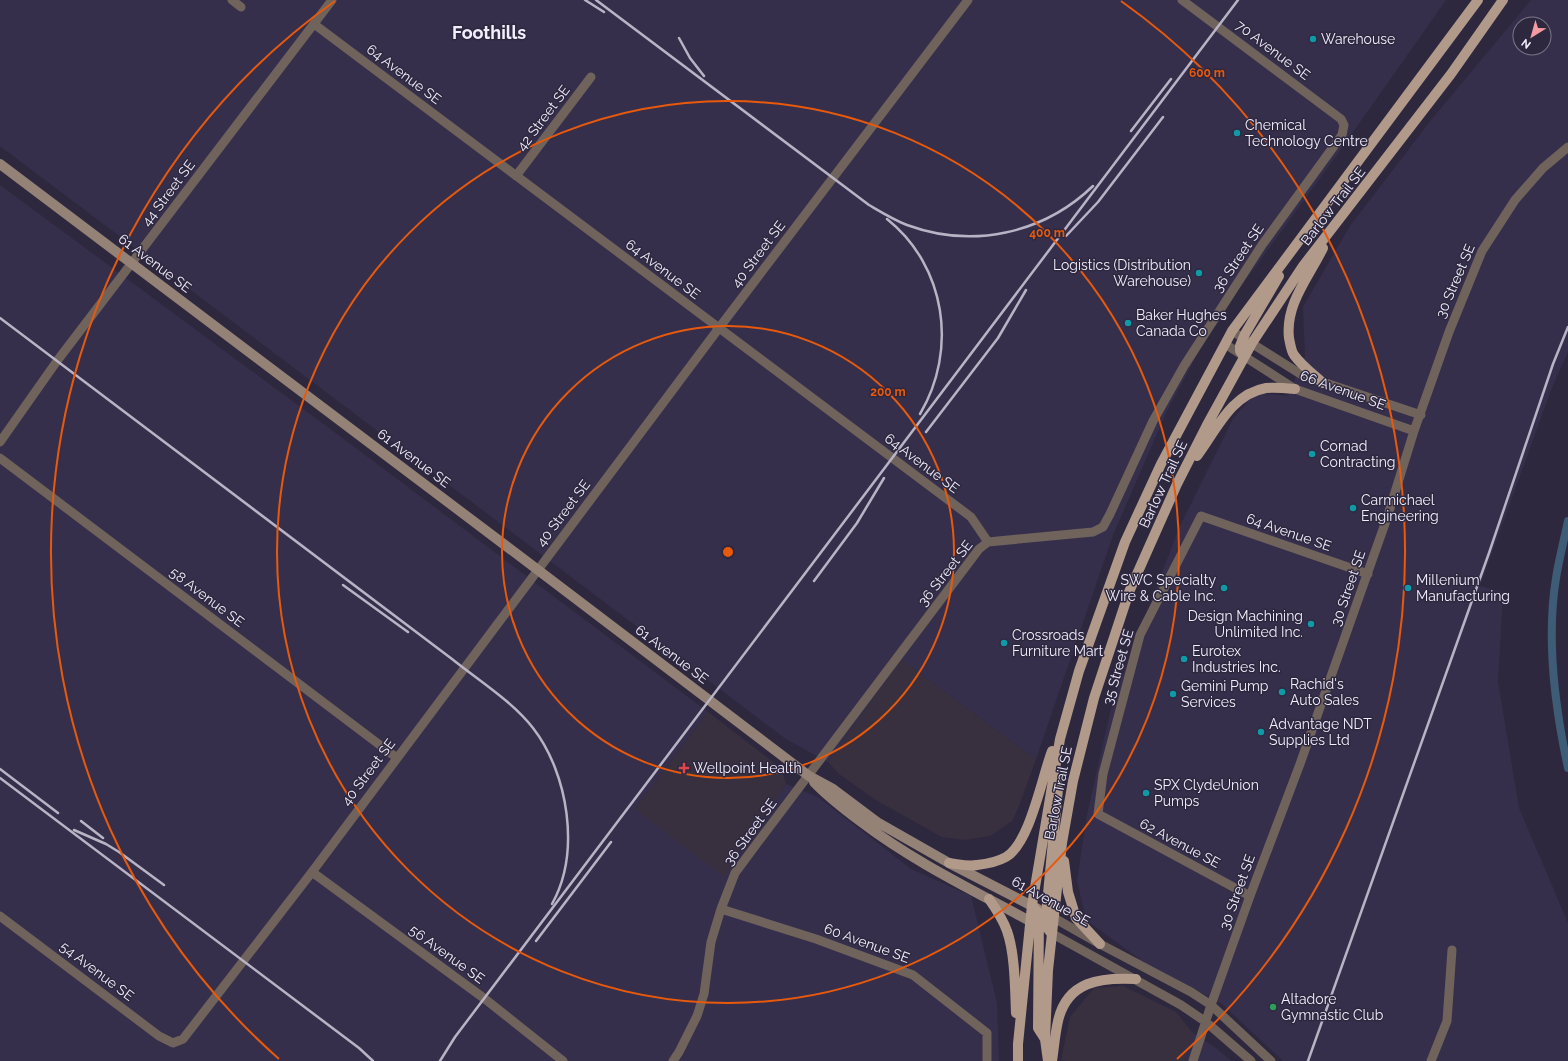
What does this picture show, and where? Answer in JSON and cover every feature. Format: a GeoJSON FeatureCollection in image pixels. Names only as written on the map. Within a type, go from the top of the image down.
{"type":"FeatureCollection","features":[{"type":"Feature","properties":{"kind":"main road","name":"Barlow Trail SE"},"geometry":{"type":"LineString","coordinates":[[1018,1061],[1018,1044],[1035,923],[1032,905],[1060,739],[1079,671],[1125,542],[1161,464],[1232,331],[1478,0]]}},
{"type":"Feature","properties":{"kind":"main road","name":"Barlow Trail SE"},"geometry":{"type":"LineString","coordinates":[[1048,1061],[1045,1038],[1051,933],[1050,916],[1062,843],[1073,781],[1094,698],[1129,592],[1177,484],[1244,357],[1248,341],[1303,266],[1446,80],[1503,0]]}},
{"type":"Feature","properties":{"kind":"main road"},"geometry":{"type":"LineString","coordinates":[[1488,22],[1510,0]]}},
{"type":"Feature","properties":{"kind":"main road"},"geometry":{"type":"LineString","coordinates":[[1323,383],[1293,354],[1288,329],[1290,314],[1297,295],[1309,275],[1330,231]]}},
{"type":"Feature","properties":{"kind":"main road"},"geometry":{"type":"LineString","coordinates":[[1248,341],[1295,246]]}},
{"type":"Feature","properties":{"kind":"main road"},"geometry":{"type":"LineString","coordinates":[[1177,484],[1222,418],[1248,394],[1267,388],[1294,389]]}},
{"type":"Feature","properties":{"kind":"main road"},"geometry":{"type":"LineString","coordinates":[[949,863],[975,866],[994,862],[1008,856],[1023,839],[1052,752],[1060,739]]}},
{"type":"Feature","properties":{"kind":"main road"},"geometry":{"type":"LineString","coordinates":[[1050,916],[1058,789],[1054,771]]}},
{"type":"Feature","properties":{"kind":"main road"},"geometry":{"type":"LineString","coordinates":[[1062,843],[1068,892],[1076,918],[1100,944]]}},
{"type":"Feature","properties":{"kind":"main road"},"geometry":{"type":"LineString","coordinates":[[989,899],[1008,932],[1012,954],[1018,1044]]}},
{"type":"Feature","properties":{"kind":"main road"},"geometry":{"type":"LineString","coordinates":[[1035,923],[1038,1028],[1045,1038]]}},
{"type":"Feature","properties":{"kind":"main road"},"geometry":{"type":"LineString","coordinates":[[1052,1061],[1058,1021],[1062,1007],[1073,993],[1085,985],[1098,980],[1113,978],[1136,979]]}},
{"type":"Feature","properties":{"kind":"street"},"geometry":{"type":"LineString","coordinates":[[232,0],[241,7]]}},
{"type":"Feature","properties":{"kind":"street","name":"44 Street SE"},"geometry":{"type":"LineString","coordinates":[[0,442],[57,361],[332,0]]}},
{"type":"Feature","properties":{"kind":"street","name":"40 Street SE"},"geometry":{"type":"LineString","coordinates":[[179,1042],[188,1033],[312,872],[719,328],[968,0]]}},
{"type":"Feature","properties":{"kind":"street","name":"70 Avenue SE"},"geometry":{"type":"LineString","coordinates":[[1182,0],[1330,111],[1340,119],[1344,125]]}},
{"type":"Feature","properties":{"kind":"street","name":"64 Avenue SE"},"geometry":{"type":"LineString","coordinates":[[314,24],[970,517],[988,542]]}},
{"type":"Feature","properties":{"kind":"street","name":"42 Street SE"},"geometry":{"type":"LineString","coordinates":[[516,176],[591,77]]}},
{"type":"Feature","properties":{"kind":"street","name":"36 Street SE"},"geometry":{"type":"LineString","coordinates":[[673,1061],[697,1016],[704,994],[710,942],[735,873],[979,550],[988,542],[1093,532],[1103,527],[1153,421],[1184,366],[1262,245],[1342,135],[1344,125]]}},
{"type":"Feature","properties":{"kind":"street","name":"30 Street SE"},"geometry":{"type":"LineString","coordinates":[[1193,1061],[1211,1005],[1250,896],[1300,764],[1368,574],[1414,431],[1421,415],[1449,332],[1482,251],[1516,200],[1543,168],[1568,147]]}},
{"type":"Feature","properties":{"kind":"street","name":"61 Avenue SE"},"geometry":{"type":"LineString","coordinates":[[0,164],[809,776],[833,789],[877,822],[949,863],[1032,905],[1100,944],[1169,979],[1211,1005],[1271,1061]]}},
{"type":"Feature","properties":{"kind":"street","name":"66 Avenue SE"},"geometry":{"type":"LineString","coordinates":[[1232,331],[1302,375],[1421,415]]}},
{"type":"Feature","properties":{"kind":"street","name":"66 Avenue SE"},"geometry":{"type":"LineString","coordinates":[[1225,344],[1294,389],[1414,431]]}},
{"type":"Feature","properties":{"kind":"street","name":"58 Avenue SE"},"geometry":{"type":"LineString","coordinates":[[0,458],[396,758]]}},
{"type":"Feature","properties":{"kind":"street","name":"64 Avenue SE"},"geometry":{"type":"LineString","coordinates":[[1201,516],[1368,574]]}},
{"type":"Feature","properties":{"kind":"street","name":"35 Street SE"},"geometry":{"type":"LineString","coordinates":[[1098,814],[1103,774],[1140,635],[1201,516]]}},
{"type":"Feature","properties":{"kind":"street","name":"61 Avenue SE"},"geometry":{"type":"LineString","coordinates":[[809,776],[828,797],[886,841],[948,878],[1035,923],[1181,1005],[1206,1022],[1251,1061]]}},
{"type":"Feature","properties":{"kind":"street","name":"62 Avenue SE"},"geometry":{"type":"LineString","coordinates":[[1098,814],[1250,896]]}},
{"type":"Feature","properties":{"kind":"street","name":"56 Avenue SE"},"geometry":{"type":"LineString","coordinates":[[312,872],[485,999],[563,1061]]}},
{"type":"Feature","properties":{"kind":"street","name":"60 Avenue SE"},"geometry":{"type":"LineString","coordinates":[[721,909],[816,939],[913,975],[987,1033],[987,1061]]}},
{"type":"Feature","properties":{"kind":"street","name":"54 Avenue SE"},"geometry":{"type":"LineString","coordinates":[[0,916],[159,1036],[173,1043],[179,1042]]}},
{"type":"Feature","properties":{"kind":"street"},"geometry":{"type":"LineString","coordinates":[[1431,1061],[1447,1021],[1452,950]]}},
{"type":"Feature","properties":{"kind":"shaded area"},"geometry":{"type":"Polygon","coordinates":[[[0,0],[1446,0],[1339,152],[1213,325],[1166,413],[1113,535],[1036,759],[901,659],[828,762],[786,739],[0,146],[0,0]]]}},
{"type":"Feature","properties":{"kind":"shaded area"},"geometry":{"type":"Polygon","coordinates":[[[1531,0],[1568,0],[1568,352],[1551,390],[1480,586],[1503,592],[1498,682],[1519,808],[1568,923],[1568,1061],[1283,1061],[1222,1004],[1141,960],[1086,920],[1077,880],[1087,815],[1113,700],[1180,526],[1233,419],[1255,393],[1288,396],[1305,356],[1303,307],[1350,226],[1432,119],[1512,23],[1512,56],[1552,56],[1552,16],[1518,16],[1531,0]]]}},
{"type":"Feature","properties":{"kind":"shaded area"},"geometry":{"type":"Polygon","coordinates":[[[0,185],[341,437],[708,712],[635,809],[724,877],[786,784],[818,797],[911,869],[971,896],[997,1003],[999,1061],[0,1061],[0,185]]]}},
{"type":"Feature","properties":{"kind":"shaded area"},"geometry":{"type":"Polygon","coordinates":[[[901,659],[1036,759],[1012,821],[990,836],[965,840],[942,837],[876,800],[839,774],[828,762],[901,659]]]}},
{"type":"Feature","properties":{"kind":"shaded area"},"geometry":{"type":"Polygon","coordinates":[[[708,712],[781,768],[786,784],[724,878],[635,809],[708,712]]]}},
{"type":"Feature","properties":{"kind":"shaded area"},"geometry":{"type":"Polygon","coordinates":[[[1123,986],[1176,1012],[1193,1033],[1185,1061],[1061,1060],[1070,1017],[1094,988],[1123,986]]]}},
{"type":"Feature","properties":{"kind":"shaded area"},"geometry":{"type":"Polygon","coordinates":[[[1193,1033],[1217,1049],[1231,1061],[1185,1061],[1193,1033]]]}},
{"type":"Feature","properties":{"kind":"waterway"},"geometry":{"type":"LineString","coordinates":[[1568,521],[1556,578],[1552,625],[1553,673],[1559,722],[1568,768]]}},
{"type":"Feature","properties":{"kind":"railway"},"geometry":{"type":"LineString","coordinates":[[585,0],[604,12]]}},
{"type":"Feature","properties":{"kind":"railway"},"geometry":{"type":"LineString","coordinates":[[596,0],[869,205],[907,225],[932,232],[956,236],[981,236],[1006,232],[1029,226],[1052,216],[1093,186]]}},
{"type":"Feature","properties":{"kind":"railway"},"geometry":{"type":"LineString","coordinates":[[440,1061],[455,1037],[1238,0]]}},
{"type":"Feature","properties":{"kind":"railway"},"geometry":{"type":"LineString","coordinates":[[679,38],[690,58],[704,76]]}},
{"type":"Feature","properties":{"kind":"railway"},"geometry":{"type":"LineString","coordinates":[[1131,131],[1171,79]]}},
{"type":"Feature","properties":{"kind":"railway"},"geometry":{"type":"LineString","coordinates":[[1066,236],[1098,202],[1163,117]]}},
{"type":"Feature","properties":{"kind":"railway"},"geometry":{"type":"LineString","coordinates":[[887,219],[907,238],[922,260],[933,284],[940,310],[942,337],[939,363],[932,389],[920,414]]}},
{"type":"Feature","properties":{"kind":"railway"},"geometry":{"type":"LineString","coordinates":[[926,432],[998,338],[1026,290]]}},
{"type":"Feature","properties":{"kind":"railway"},"geometry":{"type":"LineString","coordinates":[[0,318],[484,683],[525,718],[545,746],[555,767],[562,790],[566,813],[568,837],[566,861],[561,883],[552,904]]}},
{"type":"Feature","properties":{"kind":"railway"},"geometry":{"type":"LineString","coordinates":[[1308,1061],[1489,553],[1553,364],[1568,327]]}},
{"type":"Feature","properties":{"kind":"railway"},"geometry":{"type":"LineString","coordinates":[[814,581],[857,523],[884,478]]}},
{"type":"Feature","properties":{"kind":"railway"},"geometry":{"type":"LineString","coordinates":[[343,585],[408,632]]}},
{"type":"Feature","properties":{"kind":"railway"},"geometry":{"type":"LineString","coordinates":[[0,769],[58,813]]}},
{"type":"Feature","properties":{"kind":"railway"},"geometry":{"type":"LineString","coordinates":[[0,778],[359,1048],[373,1061]]}},
{"type":"Feature","properties":{"kind":"railway"},"geometry":{"type":"LineString","coordinates":[[81,821],[103,838]]}},
{"type":"Feature","properties":{"kind":"railway"},"geometry":{"type":"LineString","coordinates":[[74,830],[106,844],[164,885]]}},
{"type":"Feature","properties":{"kind":"railway"},"geometry":{"type":"LineString","coordinates":[[536,941],[611,842]]}},
{"type":"Feature","properties":{"kind":"place","name":"Warehouse"},"geometry":{"type":"Point","coordinates":[1313,39]}},
{"type":"Feature","properties":{"kind":"place","name":"Chemical Technology Centre"},"geometry":{"type":"Point","coordinates":[1237,133]}},
{"type":"Feature","properties":{"kind":"place","name":"Logistics (Distribution Warehouse)"},"geometry":{"type":"Point","coordinates":[1199,273]}},
{"type":"Feature","properties":{"kind":"place","name":"Baker Hughes Canada Co"},"geometry":{"type":"Point","coordinates":[1128,323]}},
{"type":"Feature","properties":{"kind":"place","name":"Cornad Contracting"},"geometry":{"type":"Point","coordinates":[1312,454]}},
{"type":"Feature","properties":{"kind":"place","name":"Carmichael Engineering"},"geometry":{"type":"Point","coordinates":[1353,508]}},
{"type":"Feature","properties":{"kind":"place","name":"SWC Specialty Wire & Cable Inc."},"geometry":{"type":"Point","coordinates":[1224,588]}},
{"type":"Feature","properties":{"kind":"place","name":"Millenium Manufacturing"},"geometry":{"type":"Point","coordinates":[1408,588]}},
{"type":"Feature","properties":{"kind":"place","name":"Design Machining Unlimited Inc."},"geometry":{"type":"Point","coordinates":[1311,624]}},
{"type":"Feature","properties":{"kind":"place","name":"Crossroads Furniture Mart"},"geometry":{"type":"Point","coordinates":[1004,643]}},
{"type":"Feature","properties":{"kind":"place","name":"Eurotex Industries Inc."},"geometry":{"type":"Point","coordinates":[1184,659]}},
{"type":"Feature","properties":{"kind":"place","name":"Rachid's Auto Sales"},"geometry":{"type":"Point","coordinates":[1282,692]}},
{"type":"Feature","properties":{"kind":"place","name":"Gemini Pump Services"},"geometry":{"type":"Point","coordinates":[1173,694]}},
{"type":"Feature","properties":{"kind":"place","name":"Advantage NDT Supplies Ltd"},"geometry":{"type":"Point","coordinates":[1261,732]}},
{"type":"Feature","properties":{"kind":"place","name":"Wellpoint Health"},"geometry":{"type":"Point","coordinates":[684,768]}},
{"type":"Feature","properties":{"kind":"place","name":"SPX ClydeUnion Pumps"},"geometry":{"type":"Point","coordinates":[1146,793]}},
{"type":"Feature","properties":{"kind":"place","name":"Altadore Gymnastic Club"},"geometry":{"type":"Point","coordinates":[1273,1007]}},
{"type":"Feature","properties":{"kind":"district","name":"Foothills"},"geometry":{"type":"Point","coordinates":[489,32]}}]}
